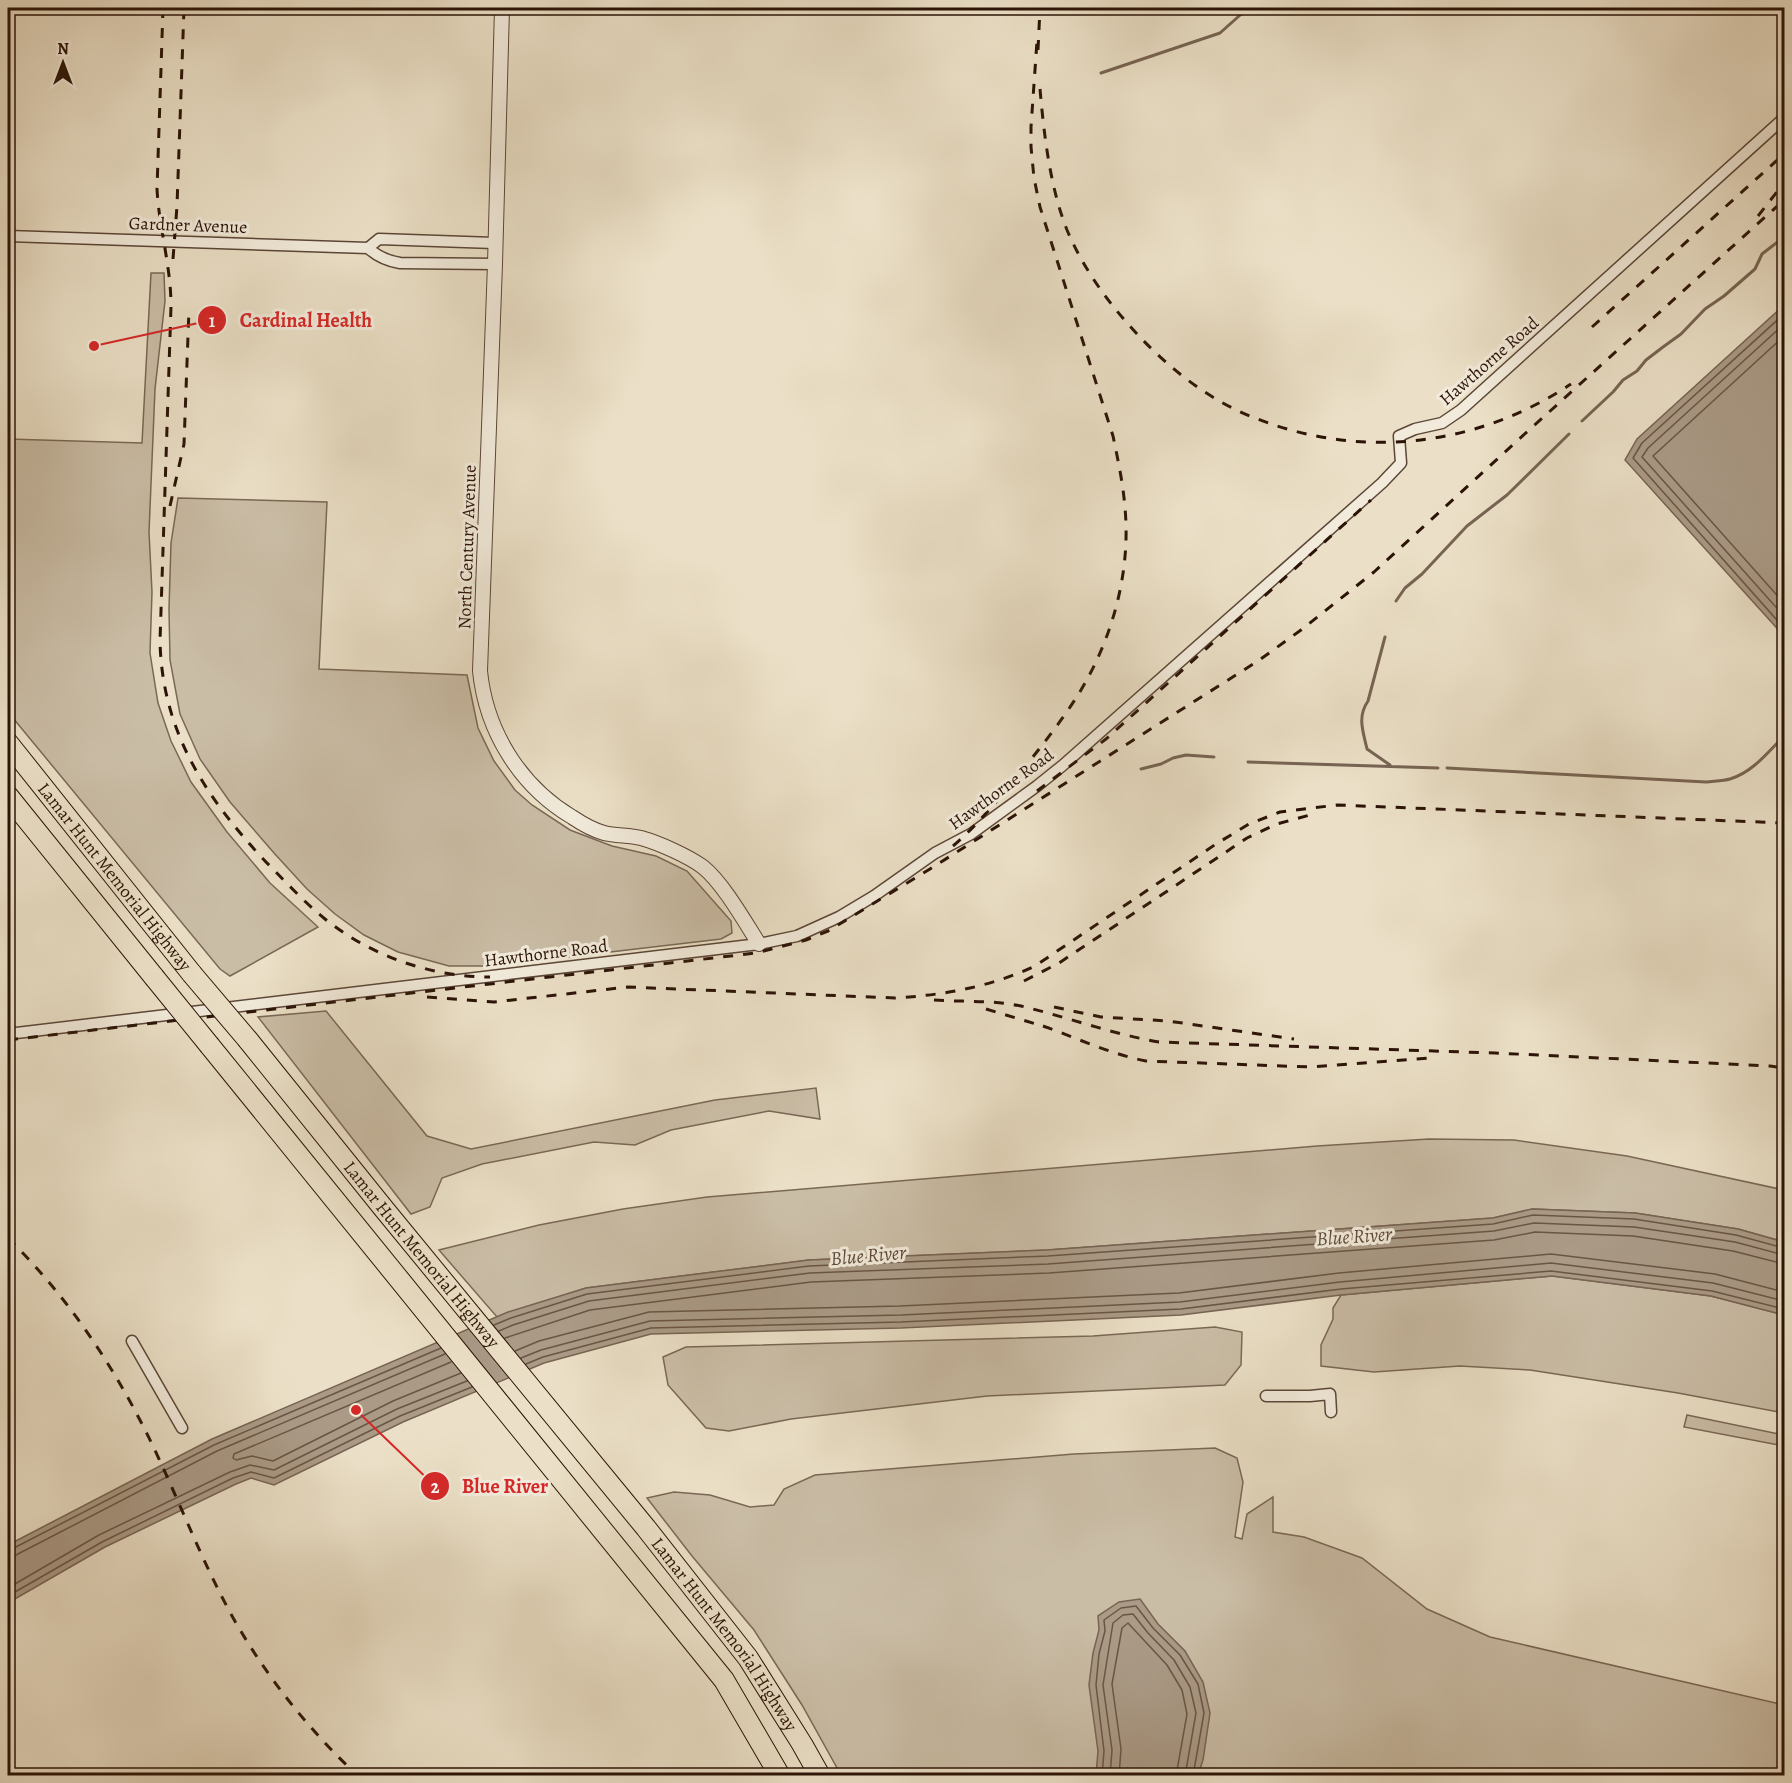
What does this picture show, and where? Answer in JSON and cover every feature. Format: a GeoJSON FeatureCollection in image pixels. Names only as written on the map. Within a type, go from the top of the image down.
{"type":"FeatureCollection","features":[{"type":"Feature","properties":{"kind":"highway","name":"Lamar Hunt Memorial Highway"},"geometry":{"type":"LineString","coordinates":[[8,743],[192,974],[646,1528],[748,1658],[820,1776]]}},
{"type":"Feature","properties":{"kind":"highway","name":"Lamar Hunt Memorial Highway"},"geometry":{"type":"LineString","coordinates":[[8,796],[724,1680],[780,1776]]}},
{"type":"Feature","properties":{"kind":"street","name":"North Century Avenue"},"geometry":{"type":"LineString","coordinates":[[502,8],[480,671],[482,690],[495,731],[505,750],[524,777],[546,800],[563,812],[603,833],[641,838],[688,857],[715,879],[759,944]]}},
{"type":"Feature","properties":{"kind":"street","name":"Hawthorne Road"},"geometry":{"type":"LineString","coordinates":[[8,1034],[759,944],[797,936],[839,917],[874,896],[935,853],[971,834],[1054,773],[1382,483],[1401,463],[1399,436],[1415,429],[1442,423],[1461,410],[1785,118]]}},
{"type":"Feature","properties":{"kind":"street","name":"Gardner Avenue"},"geometry":{"type":"LineString","coordinates":[[8,236],[368,248],[387,261],[400,263],[495,264]]}},
{"type":"Feature","properties":{"kind":"street","name":"Gardner Avenue"},"geometry":{"type":"LineString","coordinates":[[368,248],[379,239],[494,243]]}},
{"type":"Feature","properties":{"kind":"street"},"geometry":{"type":"LineString","coordinates":[[132,1341],[182,1428]]}},
{"type":"Feature","properties":{"kind":"street"},"geometry":{"type":"LineString","coordinates":[[1266,1396],[1330,1394],[1330,1412]]}},
{"type":"Feature","properties":{"kind":"shaded area"},"geometry":{"type":"Polygon","coordinates":[[[151,273],[164,273],[165,301],[155,389],[149,532],[152,592],[150,653],[158,703],[171,741],[191,782],[227,832],[270,883],[318,927],[230,976],[220,969],[8,712],[8,439],[142,443],[151,273]]]}},
{"type":"Feature","properties":{"kind":"shaded area"},"geometry":{"type":"Polygon","coordinates":[[[178,498],[327,502],[319,669],[467,675],[478,728],[494,761],[515,790],[532,805],[570,830],[612,846],[656,856],[687,871],[731,921],[732,933],[721,939],[492,966],[449,966],[398,952],[364,935],[335,914],[307,889],[230,802],[200,759],[180,714],[170,660],[169,609],[171,543],[178,498]]]}},
{"type":"Feature","properties":{"kind":"shaded area"},"geometry":{"type":"Polygon","coordinates":[[[326,1011],[427,1136],[471,1149],[715,1100],[816,1088],[820,1119],[769,1111],[671,1130],[635,1145],[594,1142],[482,1164],[442,1178],[430,1207],[411,1214],[258,1017],[326,1011]]]}},
{"type":"Feature","properties":{"kind":"shaded area"},"geometry":{"type":"Polygon","coordinates":[[[1429,1139],[1514,1140],[1627,1156],[1784,1190],[1784,1242],[1738,1229],[1635,1213],[1533,1209],[1493,1218],[1047,1250],[809,1260],[586,1288],[497,1317],[439,1250],[539,1225],[623,1209],[707,1197],[1317,1146],[1429,1139]]]}},
{"type":"Feature","properties":{"kind":"shaded area"},"geometry":{"type":"Polygon","coordinates":[[[1552,1276],[1711,1296],[1784,1315],[1784,1413],[1678,1393],[1530,1370],[1460,1366],[1374,1372],[1321,1366],[1321,1345],[1333,1319],[1333,1308],[1341,1295],[1552,1276]]]}},
{"type":"Feature","properties":{"kind":"shaded area"},"geometry":{"type":"Polygon","coordinates":[[[1215,1327],[1242,1332],[1241,1365],[1225,1385],[987,1396],[791,1419],[729,1431],[706,1428],[668,1385],[663,1357],[686,1347],[1093,1336],[1215,1327]]]}},
{"type":"Feature","properties":{"kind":"shaded area"},"geometry":{"type":"Polygon","coordinates":[[[1687,1415],[1784,1435],[1784,1446],[1684,1427],[1687,1415]]]}},
{"type":"Feature","properties":{"kind":"shaded area"},"geometry":{"type":"Polygon","coordinates":[[[1215,1448],[1237,1458],[1243,1482],[1235,1537],[1242,1539],[1247,1514],[1273,1497],[1273,1532],[1304,1537],[1362,1558],[1427,1609],[1490,1637],[1784,1705],[1784,1775],[841,1775],[802,1705],[754,1630],[647,1498],[674,1492],[710,1495],[750,1507],[774,1505],[784,1489],[815,1475],[1074,1454],[1215,1448]]]}},
{"type":"Feature","properties":{"kind":"water"},"geometry":{"type":"Polygon","coordinates":[[[1784,305],[1784,636],[1625,460],[1637,439],[1784,305]]]}},
{"type":"Feature","properties":{"kind":"water","name":"Blue River"},"geometry":{"type":"Polygon","coordinates":[[[1532,1209],[1635,1213],[1738,1229],[1784,1242],[1784,1315],[1711,1296],[1552,1276],[1341,1295],[1181,1315],[901,1328],[651,1334],[544,1363],[403,1422],[274,1485],[251,1478],[236,1484],[105,1547],[8,1603],[8,1545],[212,1439],[508,1312],[586,1288],[809,1260],[1047,1250],[1493,1218],[1532,1209]]]}},
{"type":"Feature","properties":{"kind":"water"},"geometry":{"type":"Polygon","coordinates":[[[1140,1599],[1158,1624],[1185,1651],[1203,1682],[1210,1713],[1203,1760],[1198,1775],[1096,1775],[1098,1751],[1089,1685],[1099,1630],[1098,1616],[1119,1602],[1140,1599]]]}},
{"type":"Feature","properties":{"kind":"waterway"},"geometry":{"type":"LineString","coordinates":[[1101,73],[1220,33],[1248,8]]}},
{"type":"Feature","properties":{"kind":"waterway"},"geometry":{"type":"LineString","coordinates":[[1582,421],[1623,380],[1637,371],[1646,360],[1681,334],[1705,309],[1755,269],[1762,254],[1784,237]]}},
{"type":"Feature","properties":{"kind":"waterway"},"geometry":{"type":"LineString","coordinates":[[1396,601],[1405,588],[1422,574],[1467,526],[1507,495],[1569,434]]}},
{"type":"Feature","properties":{"kind":"waterway"},"geometry":{"type":"LineString","coordinates":[[1385,637],[1363,713],[1362,724],[1367,749],[1390,765]]}},
{"type":"Feature","properties":{"kind":"waterway"},"geometry":{"type":"LineString","coordinates":[[1447,768],[1718,781],[1746,772],[1784,736]]}},
{"type":"Feature","properties":{"kind":"waterway"},"geometry":{"type":"LineString","coordinates":[[1141,769],[1186,755],[1214,757]]}},
{"type":"Feature","properties":{"kind":"waterway"},"geometry":{"type":"LineString","coordinates":[[1248,762],[1438,768]]}},
{"type":"Feature","properties":{"kind":"railway"},"geometry":{"type":"LineString","coordinates":[[163,8],[157,189],[171,306],[160,641],[169,705],[191,762],[224,813],[266,862],[325,919],[362,944],[403,962],[446,973],[490,977]]}},
{"type":"Feature","properties":{"kind":"railway"},"geometry":{"type":"LineString","coordinates":[[173,259],[184,8]]}},
{"type":"Feature","properties":{"kind":"railway"},"geometry":{"type":"LineString","coordinates":[[1038,50],[1040,8]]}},
{"type":"Feature","properties":{"kind":"railway"},"geometry":{"type":"LineString","coordinates":[[953,846],[1004,793],[1078,695],[1101,652],[1109,629],[1122,581],[1125,557],[1124,499],[1113,436],[1040,207],[1034,178],[1031,127],[1037,41]]}},
{"type":"Feature","properties":{"kind":"railway"},"geometry":{"type":"LineString","coordinates":[[1040,89],[1046,142],[1056,196],[1067,230],[1089,273],[1107,299],[1150,348],[1177,372],[1222,403],[1255,418],[1295,431],[1336,439],[1377,442],[1417,440],[1457,434],[1496,422],[1534,405],[1571,384]]}},
{"type":"Feature","properties":{"kind":"railway"},"geometry":{"type":"LineString","coordinates":[[1592,327],[1784,154]]}},
{"type":"Feature","properties":{"kind":"railway"},"geometry":{"type":"LineString","coordinates":[[1758,216],[1784,183]]}},
{"type":"Feature","properties":{"kind":"railway"},"geometry":{"type":"LineString","coordinates":[[8,1040],[756,953],[806,940],[828,931],[1258,661],[1301,630],[1374,572],[1784,200]]}},
{"type":"Feature","properties":{"kind":"railway"},"geometry":{"type":"LineString","coordinates":[[170,506],[184,444],[189,309]]}},
{"type":"Feature","properties":{"kind":"railway"},"geometry":{"type":"LineString","coordinates":[[1037,791],[1106,739],[1371,500]]}},
{"type":"Feature","properties":{"kind":"railway"},"geometry":{"type":"LineString","coordinates":[[427,997],[494,1002],[628,987],[895,998],[966,989],[984,985],[1035,966],[1216,844],[1249,824],[1280,812],[1337,805],[1784,823]]}},
{"type":"Feature","properties":{"kind":"railway"},"geometry":{"type":"LineString","coordinates":[[1024,981],[1059,963],[1247,838],[1277,824],[1310,815]]}},
{"type":"Feature","properties":{"kind":"railway"},"geometry":{"type":"LineString","coordinates":[[934,1000],[1021,1006],[1124,1035],[1159,1042],[1495,1053],[1784,1068]]}},
{"type":"Feature","properties":{"kind":"railway"},"geometry":{"type":"LineString","coordinates":[[1054,1007],[1101,1017],[1168,1021],[1294,1039]]}},
{"type":"Feature","properties":{"kind":"railway"},"geometry":{"type":"LineString","coordinates":[[986,1009],[1049,1028]]}},
{"type":"Feature","properties":{"kind":"railway"},"geometry":{"type":"LineString","coordinates":[[1043,1026],[1107,1050],[1146,1061],[1311,1067],[1429,1058]]}},
{"type":"Feature","properties":{"kind":"railway"},"geometry":{"type":"LineString","coordinates":[[8,1238],[70,1308],[121,1386],[151,1442],[213,1579],[262,1665],[291,1704],[358,1776]]}},
{"type":"Feature","properties":{"kind":"place","name":"Cardinal Health"},"geometry":{"type":"Point","coordinates":[94,346]}},
{"type":"Feature","properties":{"kind":"place","name":"Blue River"},"geometry":{"type":"Point","coordinates":[356,1410]}}]}
